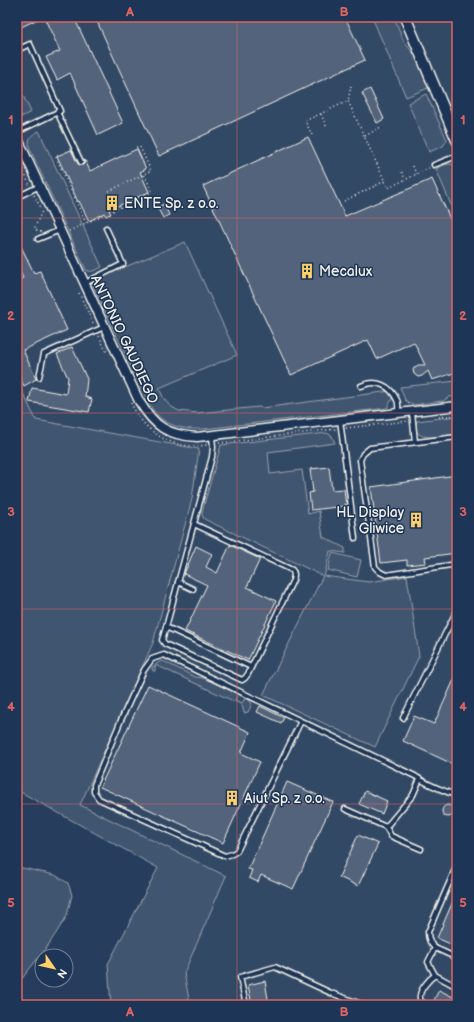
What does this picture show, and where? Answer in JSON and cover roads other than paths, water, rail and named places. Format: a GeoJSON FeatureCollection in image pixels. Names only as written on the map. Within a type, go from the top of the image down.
{"type":"FeatureCollection","features":[{"type":"Feature","properties":{"kind":"street"},"geometry":{"type":"LineString","coordinates":[[405,17],[457,140]]}},
{"type":"Feature","properties":{"kind":"street","name":"ANTONIO GAUDIEGO"},"geometry":{"type":"LineString","coordinates":[[17,137],[63,231],[84,283],[139,401],[152,421],[166,431],[175,434],[197,437],[212,436],[457,406]]}},
{"type":"Feature","properties":{"kind":"lane"},"geometry":{"type":"LineString","coordinates":[[17,50],[30,44],[60,111],[17,132]]}},
{"type":"Feature","properties":{"kind":"lane"},"geometry":{"type":"LineString","coordinates":[[57,112],[81,162]]}},
{"type":"Feature","properties":{"kind":"lane"},"geometry":{"type":"LineString","coordinates":[[434,165],[457,156]]}},
{"type":"Feature","properties":{"kind":"lane"},"geometry":{"type":"LineString","coordinates":[[17,197],[40,186]]}},
{"type":"Feature","properties":{"kind":"lane"},"geometry":{"type":"LineString","coordinates":[[84,283],[123,264],[106,228]]}},
{"type":"Feature","properties":{"kind":"lane"},"geometry":{"type":"LineString","coordinates":[[38,239],[63,231]]}},
{"type":"Feature","properties":{"kind":"lane"},"geometry":{"type":"LineString","coordinates":[[40,377],[44,354],[104,327]]}},
{"type":"Feature","properties":{"kind":"lane"},"geometry":{"type":"LineString","coordinates":[[361,386],[367,383],[382,384],[391,391],[398,402],[398,413]]}},
{"type":"Feature","properties":{"kind":"lane"},"geometry":{"type":"LineString","coordinates":[[412,412],[415,442]]}},
{"type":"Feature","properties":{"kind":"lane"},"geometry":{"type":"LineString","coordinates":[[340,420],[355,538]]}},
{"type":"Feature","properties":{"kind":"lane"},"geometry":{"type":"LineString","coordinates":[[194,524],[294,572],[293,580],[251,667],[245,678],[242,680],[163,642],[162,640],[212,457],[212,436]]}},
{"type":"Feature","properties":{"kind":"lane"},"geometry":{"type":"LineString","coordinates":[[457,437],[370,448],[363,454],[360,460],[375,567],[386,575],[457,564]]}},
{"type":"Feature","properties":{"kind":"lane"},"geometry":{"type":"LineString","coordinates":[[178,582],[193,589]]}},
{"type":"Feature","properties":{"kind":"lane"},"geometry":{"type":"LineString","coordinates":[[403,718],[457,610]]}},
{"type":"Feature","properties":{"kind":"lane"},"geometry":{"type":"LineString","coordinates":[[166,627],[179,631],[251,667]]}},
{"type":"Feature","properties":{"kind":"lane"},"geometry":{"type":"LineString","coordinates":[[301,721],[237,851],[232,854],[225,856],[99,799],[94,792],[94,785],[144,670],[152,659],[164,655],[301,721],[415,776],[420,780],[457,796]]}},
{"type":"Feature","properties":{"kind":"lane"},"geometry":{"type":"LineString","coordinates":[[386,827],[413,795],[420,780]]}},
{"type":"Feature","properties":{"kind":"lane"},"geometry":{"type":"LineString","coordinates":[[344,809],[386,827],[391,836],[420,849]]}},
{"type":"Feature","properties":{"kind":"lane"},"geometry":{"type":"LineString","coordinates":[[457,865],[428,932],[428,938],[432,946],[457,958]]}},
{"type":"Feature","properties":{"kind":"lane"},"geometry":{"type":"LineString","coordinates":[[435,948],[428,962],[435,975],[457,987]]}},
{"type":"Feature","properties":{"kind":"lane"},"geometry":{"type":"LineString","coordinates":[[246,1005],[240,977],[275,967],[331,993],[364,1005]]}},
{"type":"Feature","properties":{"kind":"lane"},"geometry":{"type":"LineString","coordinates":[[427,1005],[420,999],[420,994],[429,979],[435,975]]}},
{"type":"Feature","properties":{"kind":"place","name":"ENTE Sp. z o.o."},"geometry":{"type":"Point","coordinates":[112,203]}},
{"type":"Feature","properties":{"kind":"place","name":"Mecalux"},"geometry":{"type":"Point","coordinates":[307,271]}},
{"type":"Feature","properties":{"kind":"place","name":"HL Display Gliwice"},"geometry":{"type":"Point","coordinates":[416,520]}},
{"type":"Feature","properties":{"kind":"place","name":"Aiut Sp. z o.o."},"geometry":{"type":"Point","coordinates":[232,798]}}]}
